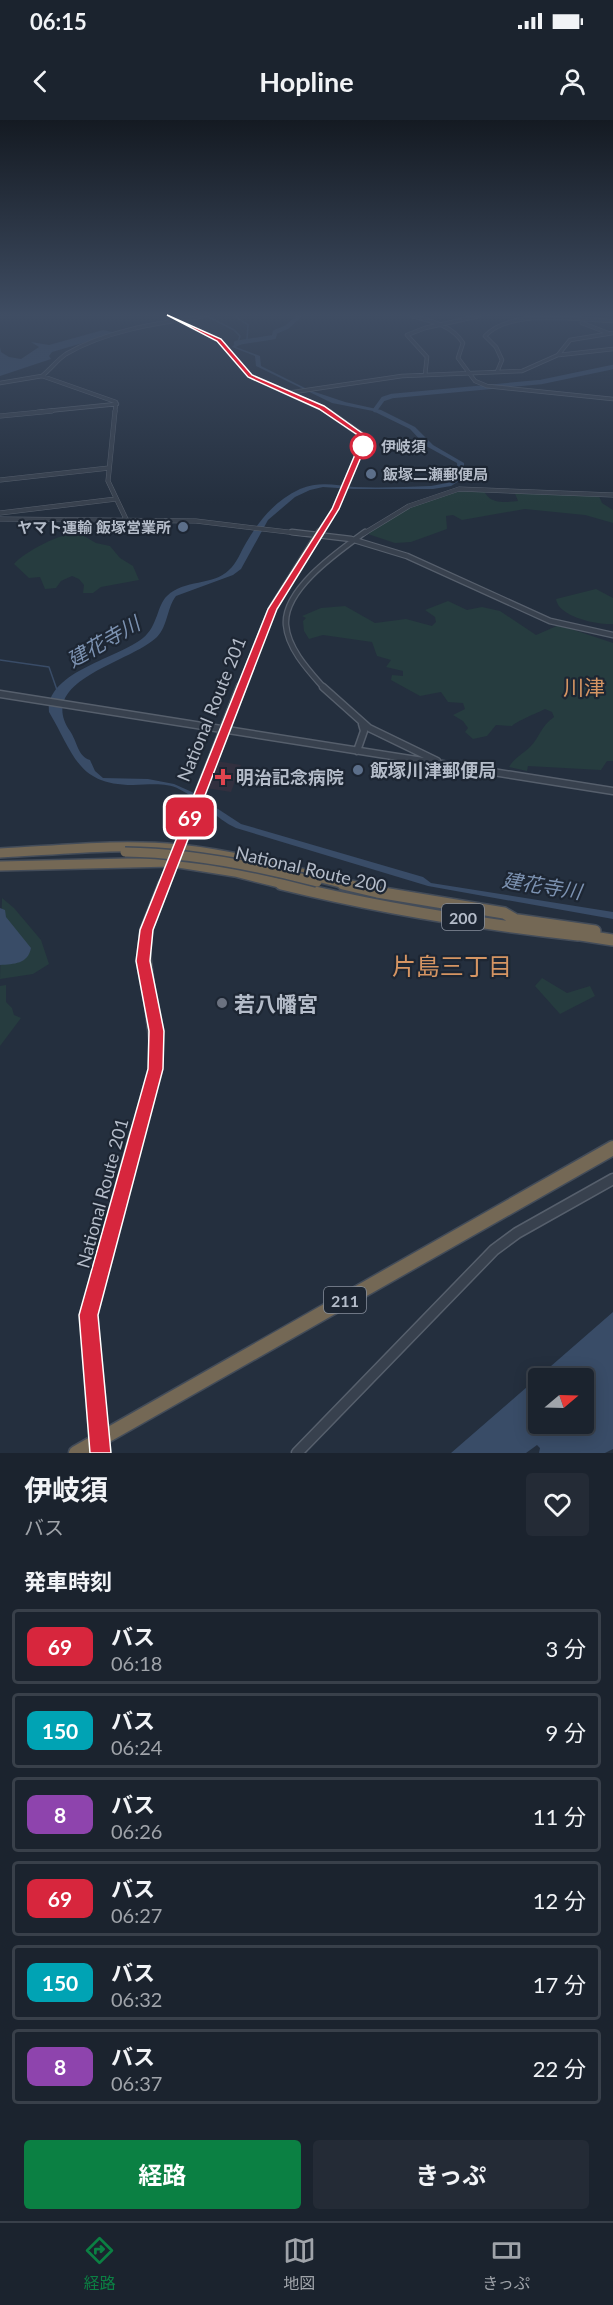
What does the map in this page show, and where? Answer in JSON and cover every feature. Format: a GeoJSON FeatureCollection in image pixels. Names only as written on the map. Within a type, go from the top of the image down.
{"type":"FeatureCollection","features":[{"type":"Feature","properties":{"kind":"highway","name":"National Route 201"},"geometry":{"type":"LineString","coordinates":[[100,1447],[88,1315],[155,1069],[157,1031],[144,978],[143,953],[152,911],[272,609],[319,534],[345,487],[366,438],[330,412],[255,378]]}},
{"type":"Feature","properties":{"kind":"highway"},"geometry":{"type":"LineString","coordinates":[[0,855],[126,848],[178,849],[246,859],[377,892],[504,914],[516,920]]}},
{"type":"Feature","properties":{"kind":"highway","name":"National Route 200"},"geometry":{"type":"LineString","coordinates":[[0,855],[125,855],[211,862],[400,906],[613,940]]}},
{"type":"Feature","properties":{"kind":"highway","name":"National Route 200"},"geometry":{"type":"LineString","coordinates":[[0,864],[125,855]]}},
{"type":"Feature","properties":{"kind":"highway"},"geometry":{"type":"LineString","coordinates":[[0,864],[172,862],[235,872],[368,905],[505,927],[578,935]]}},
{"type":"Feature","properties":{"kind":"highway","name":"National Route 200"},"geometry":{"type":"LineString","coordinates":[[316,885],[516,920],[613,933]]}},
{"type":"Feature","properties":{"kind":"highway","name":"211"},"geometry":{"type":"LineString","coordinates":[[76,1453],[100,1447],[613,1148]]}},
{"type":"Feature","properties":{"kind":"street"},"geometry":{"type":"LineString","coordinates":[[0,383],[29,378]]}},
{"type":"Feature","properties":{"kind":"street"},"geometry":{"type":"LineString","coordinates":[[49,378],[113,400],[117,404]]}},
{"type":"Feature","properties":{"kind":"street"},"geometry":{"type":"LineString","coordinates":[[287,393],[398,378]]}},
{"type":"Feature","properties":{"kind":"street"},"geometry":{"type":"LineString","coordinates":[[474,378],[489,387],[613,399]]}},
{"type":"Feature","properties":{"kind":"street"},"geometry":{"type":"LineString","coordinates":[[0,416],[117,404]]}},
{"type":"Feature","properties":{"kind":"street"},"geometry":{"type":"LineString","coordinates":[[117,404],[108,481],[126,519]]}},
{"type":"Feature","properties":{"kind":"street"},"geometry":{"type":"LineString","coordinates":[[0,480],[109,468]]}},
{"type":"Feature","properties":{"kind":"street"},"geometry":{"type":"LineString","coordinates":[[444,765],[362,724],[340,706],[321,684],[287,636],[286,614],[307,578],[381,520],[408,506],[460,489],[613,495]]}},
{"type":"Feature","properties":{"kind":"street"},"geometry":{"type":"LineString","coordinates":[[0,513],[116,499]]}},
{"type":"Feature","properties":{"kind":"street"},"geometry":{"type":"LineString","coordinates":[[0,519],[196,521],[355,540],[407,556],[519,609],[550,621],[613,635]]}},
{"type":"Feature","properties":{"kind":"street"},"geometry":{"type":"LineString","coordinates":[[293,576],[307,578]]}},
{"type":"Feature","properties":{"kind":"street"},"geometry":{"type":"LineString","coordinates":[[0,694],[613,791]]}},
{"type":"Feature","properties":{"kind":"street"},"geometry":{"type":"LineString","coordinates":[[357,751],[364,731],[362,724]]}},
{"type":"Feature","properties":{"kind":"street"},"geometry":{"type":"LineString","coordinates":[[297,1453],[494,1250],[517,1233],[613,1179]]}},
{"type":"Feature","properties":{"kind":"shaded area","name":"明治記念病院"},"geometry":{"type":"Polygon","coordinates":[[[216,761],[241,765],[231,792],[206,788],[216,761]]]}},
{"type":"Feature","properties":{"kind":"green space"},"geometry":{"type":"Polygon","coordinates":[[[464,491],[484,491],[490,499],[503,502],[518,501],[514,491],[599,496],[602,503],[613,510],[613,523],[585,515],[525,509],[462,520],[453,515],[446,516],[447,529],[411,542],[395,543],[368,534],[413,506],[464,491]]]}},
{"type":"Feature","properties":{"kind":"green space"},"geometry":{"type":"Polygon","coordinates":[[[79,533],[96,543],[110,546],[120,558],[133,566],[139,580],[101,587],[93,593],[83,593],[84,585],[72,576],[61,581],[56,588],[45,589],[40,577],[29,578],[14,564],[44,544],[63,536],[79,533]]]}},
{"type":"Feature","properties":{"kind":"green space"},"geometry":{"type":"Polygon","coordinates":[[[596,589],[613,598],[613,624],[580,619],[564,611],[556,599],[596,589]]]}},
{"type":"Feature","properties":{"kind":"green space"},"geometry":{"type":"Polygon","coordinates":[[[448,601],[467,610],[482,607],[500,611],[536,635],[559,625],[613,643],[613,761],[607,761],[601,770],[528,766],[527,771],[509,767],[530,747],[546,724],[554,717],[552,712],[545,709],[512,726],[496,725],[487,736],[473,739],[465,732],[468,728],[463,721],[453,715],[465,709],[463,703],[448,702],[441,692],[420,696],[391,680],[392,675],[403,676],[403,671],[386,667],[391,660],[377,656],[372,642],[323,635],[309,639],[304,631],[303,621],[306,618],[302,616],[321,608],[345,606],[375,623],[406,619],[432,626],[436,622],[435,617],[425,610],[448,601]]]}},
{"type":"Feature","properties":{"kind":"green space"},"geometry":{"type":"Polygon","coordinates":[[[2,898],[14,908],[41,940],[49,964],[33,974],[0,979],[2,898]]]}},
{"type":"Feature","properties":{"kind":"green space"},"geometry":{"type":"Polygon","coordinates":[[[542,978],[567,993],[590,986],[595,996],[560,1014],[535,986],[542,978]]]}},
{"type":"Feature","properties":{"kind":"green space"},"geometry":{"type":"Polygon","coordinates":[[[6,985],[6,1002],[12,1008],[14,1015],[21,1018],[0,1046],[0,986],[6,985]]]}},
{"type":"Feature","properties":{"kind":"water"},"geometry":{"type":"Polygon","coordinates":[[[281,378],[345,402],[381,410],[415,427],[433,445],[464,463],[464,478],[451,486],[433,489],[323,487],[295,497],[268,520],[241,569],[233,575],[176,596],[161,633],[157,637],[75,686],[65,698],[63,713],[80,752],[90,760],[95,771],[103,778],[148,779],[174,784],[192,792],[241,824],[423,877],[431,883],[613,912],[613,919],[428,886],[236,828],[187,793],[174,787],[114,784],[100,780],[79,764],[49,712],[51,698],[59,686],[71,676],[143,638],[152,628],[167,596],[182,587],[215,578],[229,570],[257,526],[269,512],[291,494],[314,485],[327,484],[354,487],[431,486],[447,483],[458,475],[457,463],[426,446],[410,429],[373,411],[332,403],[281,378]]]}},
{"type":"Feature","properties":{"kind":"water"},"geometry":{"type":"Polygon","coordinates":[[[0,908],[5,910],[6,917],[31,948],[27,957],[20,962],[0,965],[0,908]]]}},
{"type":"Feature","properties":{"kind":"water"},"geometry":{"type":"Polygon","coordinates":[[[613,1312],[613,1449],[605,1453],[539,1453],[540,1448],[537,1445],[526,1453],[451,1453],[528,1386],[528,1434],[594,1434],[594,1368],[549,1368],[613,1312]]]}},
{"type":"Feature","properties":{"kind":"waterway"},"geometry":{"type":"LineString","coordinates":[[375,410],[383,399],[392,396],[541,382],[559,378]]}},
{"type":"Feature","properties":{"kind":"waterway"},"geometry":{"type":"LineString","coordinates":[[0,660],[49,667],[57,690]]}},
{"type":"Feature","properties":{"kind":"bus line","name":"69"},"geometry":{"type":"LineString","coordinates":[[101,1453],[88,1315],[149,1096],[157,1058],[157,1031],[144,978],[146,930],[272,609],[335,509],[366,438],[321,408],[253,378]]}},
{"type":"Feature","properties":{"kind":"place","name":"伊岐須"},"geometry":{"type":"Point","coordinates":[363,446]}},
{"type":"Feature","properties":{"kind":"place","name":"飯塚二瀬郵便局"},"geometry":{"type":"Point","coordinates":[371,474]}},
{"type":"Feature","properties":{"kind":"place","name":"ヤマト運輸 飯塚営業所"},"geometry":{"type":"Point","coordinates":[183,527]}},
{"type":"Feature","properties":{"kind":"place","name":"飯塚川津郵便局"},"geometry":{"type":"Point","coordinates":[358,770]}},
{"type":"Feature","properties":{"kind":"place","name":"明治記念病院"},"geometry":{"type":"Point","coordinates":[223,777]}},
{"type":"Feature","properties":{"kind":"place","name":"若八幡宮"},"geometry":{"type":"Point","coordinates":[222,1003]}},
{"type":"Feature","properties":{"kind":"district","name":"川津"},"geometry":{"type":"Point","coordinates":[584,686]}},
{"type":"Feature","properties":{"kind":"district","name":"片島三丁目"},"geometry":{"type":"Point","coordinates":[452,965]}},
{"type":"Feature","properties":{"kind":"water label","name":"建花寺川"},"geometry":{"type":"Point","coordinates":[103,641]}},
{"type":"Feature","properties":{"kind":"water label","name":"建花寺川"},"geometry":{"type":"Point","coordinates":[542,885]}}]}
